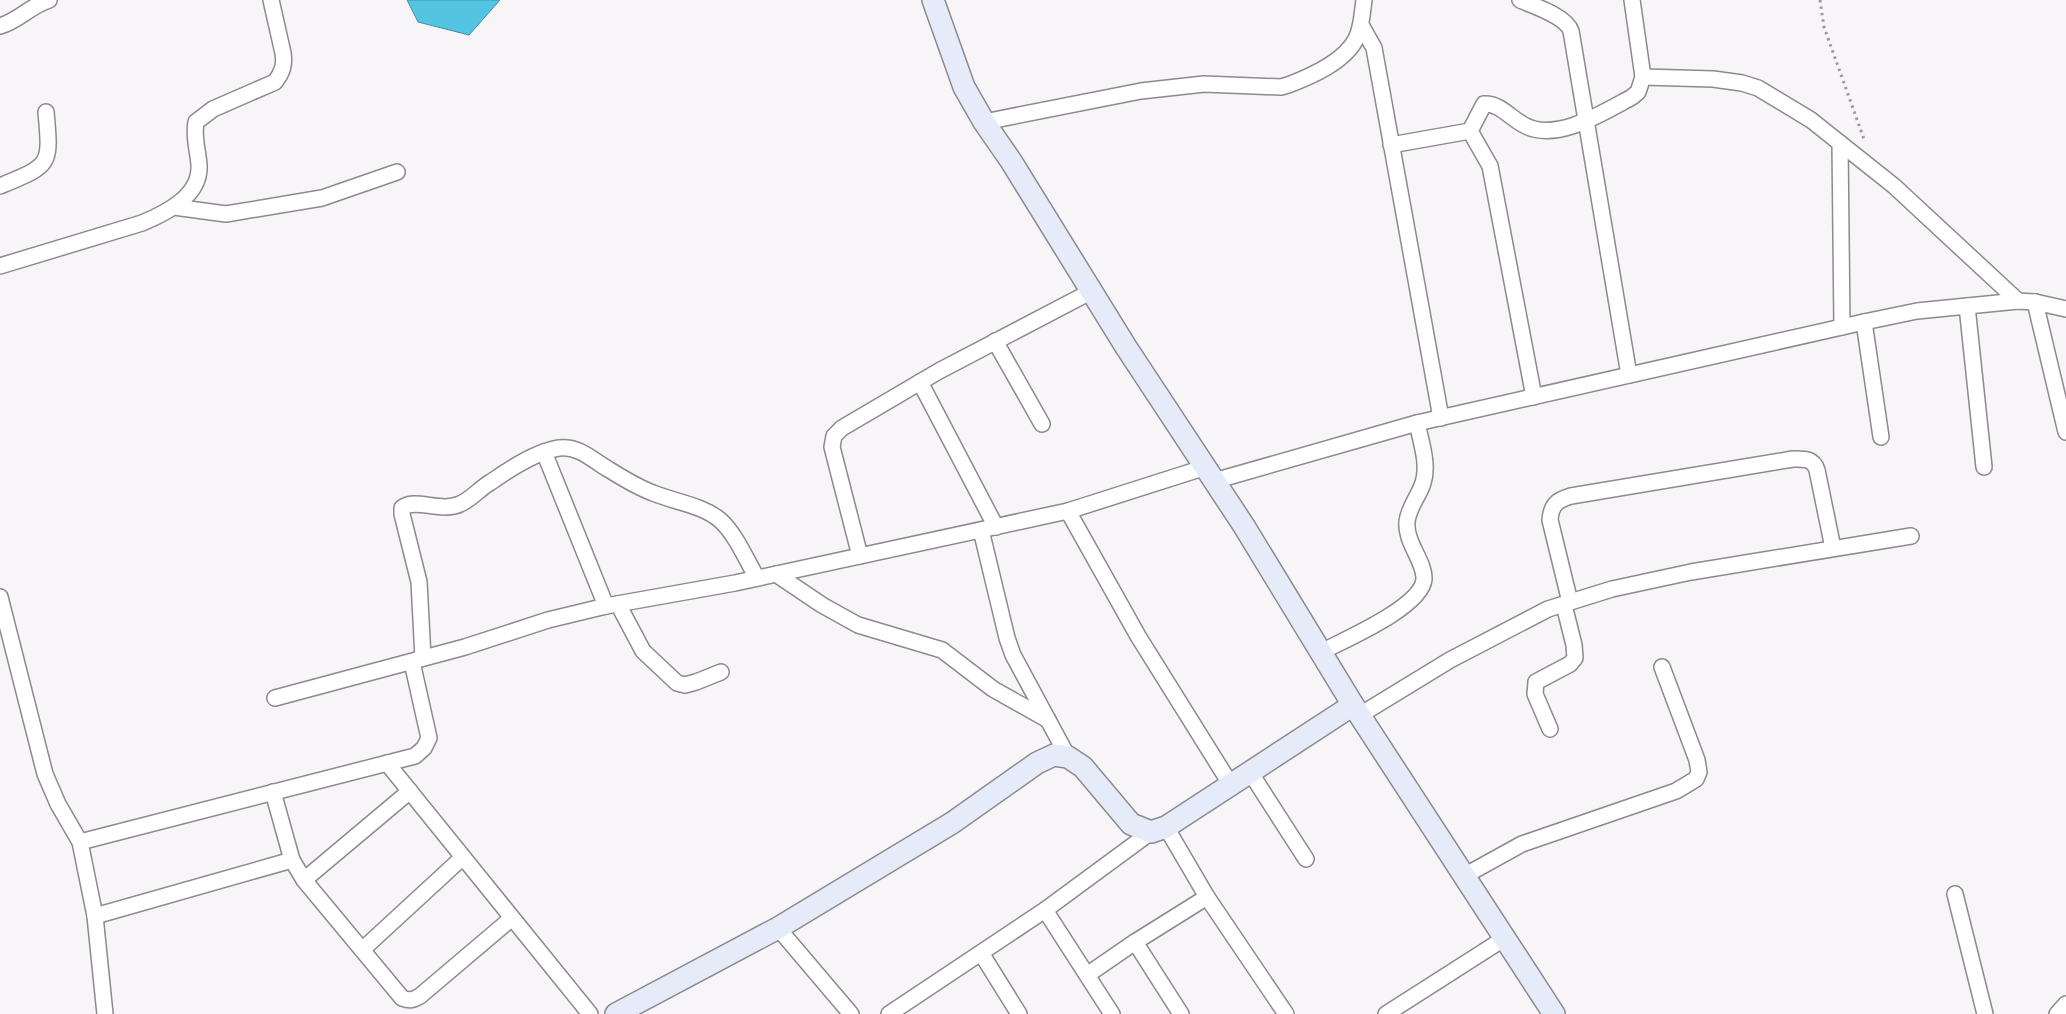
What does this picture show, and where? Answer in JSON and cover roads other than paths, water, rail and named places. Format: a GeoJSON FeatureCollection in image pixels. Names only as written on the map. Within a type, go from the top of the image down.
{"type":"FeatureCollection","features":[{"type":"Feature","properties":{"kind":"street"},"geometry":{"type":"LineString","coordinates":[[0,26],[13,21],[29,9],[49,0]]}},
{"type":"Feature","properties":{"kind":"street"},"geometry":{"type":"LineString","coordinates":[[0,266],[142,223],[174,207],[187,196],[198,178],[199,167],[194,132],[196,122],[213,109],[275,82],[281,74],[284,53],[271,0]]}},
{"type":"Feature","properties":{"kind":"street"},"geometry":{"type":"LineString","coordinates":[[933,0],[964,87],[984,122],[1011,161],[1210,474],[1356,710],[1554,1014]]}},
{"type":"Feature","properties":{"kind":"street"},"geometry":{"type":"LineString","coordinates":[[984,122],[1141,90],[1204,84],[1281,87],[1303,79],[1346,52],[1356,39],[1361,25],[1364,0]]}},
{"type":"Feature","properties":{"kind":"street"},"geometry":{"type":"LineString","coordinates":[[1520,0],[1563,20],[1569,25],[1629,375]]}},
{"type":"Feature","properties":{"kind":"street"},"geometry":{"type":"LineString","coordinates":[[1470,132],[1484,104],[1492,104],[1535,130],[1563,129],[1585,122],[1632,98],[1638,92],[1644,77],[1632,0]]}},
{"type":"Feature","properties":{"kind":"street"},"geometry":{"type":"LineString","coordinates":[[1361,25],[1374,48],[1441,418]]}},
{"type":"Feature","properties":{"kind":"street"},"geometry":{"type":"LineString","coordinates":[[1644,77],[1713,79],[1742,83],[1758,88],[1811,120],[1876,171],[2018,301]]}},
{"type":"Feature","properties":{"kind":"street"},"geometry":{"type":"LineString","coordinates":[[0,186],[36,170],[48,156],[46,112]]}},
{"type":"Feature","properties":{"kind":"street"},"geometry":{"type":"LineString","coordinates":[[1392,145],[1470,132]]}},
{"type":"Feature","properties":{"kind":"street"},"geometry":{"type":"LineString","coordinates":[[1470,132],[1490,166],[1534,397]]}},
{"type":"Feature","properties":{"kind":"street"},"geometry":{"type":"LineString","coordinates":[[1840,143],[1842,327]]}},
{"type":"Feature","properties":{"kind":"street"},"geometry":{"type":"LineString","coordinates":[[174,207],[226,214],[322,198],[396,172]]}},
{"type":"Feature","properties":{"kind":"street"},"geometry":{"type":"LineString","coordinates":[[860,556],[832,447],[834,436],[842,428],[920,382],[1092,291]]}},
{"type":"Feature","properties":{"kind":"street"},"geometry":{"type":"LineString","coordinates":[[275,698],[418,660],[548,620],[612,605],[757,578],[1068,511],[1418,423],[1864,322],[1917,311],[2018,301],[2035,302],[2066,309]]}},
{"type":"Feature","properties":{"kind":"street"},"geometry":{"type":"LineString","coordinates":[[2035,302],[2066,432]]}},
{"type":"Feature","properties":{"kind":"street"},"geometry":{"type":"LineString","coordinates":[[1967,306],[1984,467]]}},
{"type":"Feature","properties":{"kind":"street"},"geometry":{"type":"LineString","coordinates":[[1864,322],[1881,437]]}},
{"type":"Feature","properties":{"kind":"street"},"geometry":{"type":"LineString","coordinates":[[995,341],[1042,424]]}},
{"type":"Feature","properties":{"kind":"street"},"geometry":{"type":"LineString","coordinates":[[920,382],[989,528],[1007,638],[1013,655],[1068,757]]}},
{"type":"Feature","properties":{"kind":"street"},"geometry":{"type":"LineString","coordinates":[[1321,652],[1398,611],[1419,592],[1424,580],[1407,529],[1407,519],[1423,484],[1425,472],[1418,423]]}},
{"type":"Feature","properties":{"kind":"street"},"geometry":{"type":"LineString","coordinates":[[80,842],[415,756],[424,748],[429,738],[418,660],[419,582],[402,514],[402,508],[407,504],[413,503],[443,508],[456,506],[472,497],[490,482],[544,452],[567,448],[578,451],[628,482],[704,511],[720,520],[728,528],[757,578]]}},
{"type":"Feature","properties":{"kind":"street"},"geometry":{"type":"LineString","coordinates":[[544,452],[612,605],[644,652],[677,683],[690,683],[721,672]]}},
{"type":"Feature","properties":{"kind":"street"},"geometry":{"type":"LineString","coordinates":[[1550,729],[1534,689],[1536,682],[1570,664],[1575,658],[1567,603],[1550,520],[1551,510],[1559,500],[1571,496],[1793,458],[1811,460],[1817,470],[1833,548]]}},
{"type":"Feature","properties":{"kind":"street"},"geometry":{"type":"LineString","coordinates":[[1068,511],[1138,636],[1231,785]]}},
{"type":"Feature","properties":{"kind":"street"},"geometry":{"type":"LineString","coordinates":[[889,1014],[1045,910],[1158,830],[1250,772],[1356,710],[1525,621],[1567,603],[1612,589],[1691,572],[1911,536]]}},
{"type":"Feature","properties":{"kind":"street"},"geometry":{"type":"LineString","coordinates":[[776,574],[822,605],[850,621],[872,630],[942,650],[994,689],[1048,720]]}},
{"type":"Feature","properties":{"kind":"street"},"geometry":{"type":"LineString","coordinates":[[0,597],[45,774],[58,804],[80,842],[95,916],[105,1014]]}},
{"type":"Feature","properties":{"kind":"street"},"geometry":{"type":"LineString","coordinates":[[1464,876],[1522,844],[1676,791],[1696,779],[1700,772],[1697,760],[1662,667]]}},
{"type":"Feature","properties":{"kind":"street"},"geometry":{"type":"LineString","coordinates":[[616,1014],[778,928],[952,822],[1037,763],[1054,755],[1068,757],[1083,767],[1131,824],[1158,830],[1286,1014]]}},
{"type":"Feature","properties":{"kind":"street"},"geometry":{"type":"LineString","coordinates":[[387,762],[590,1014]]}},
{"type":"Feature","properties":{"kind":"street"},"geometry":{"type":"LineString","coordinates":[[1250,772],[1306,859]]}},
{"type":"Feature","properties":{"kind":"street"},"geometry":{"type":"LineString","coordinates":[[304,880],[410,791]]}},
{"type":"Feature","properties":{"kind":"street"},"geometry":{"type":"LineString","coordinates":[[274,792],[292,860],[304,880],[402,998],[408,1001],[413,1000],[512,918]]}},
{"type":"Feature","properties":{"kind":"street"},"geometry":{"type":"LineString","coordinates":[[362,950],[463,857]]}},
{"type":"Feature","properties":{"kind":"street"},"geometry":{"type":"LineString","coordinates":[[95,916],[292,860]]}},
{"type":"Feature","properties":{"kind":"street"},"geometry":{"type":"LineString","coordinates":[[1955,894],[1985,1014]]}},
{"type":"Feature","properties":{"kind":"street"},"geometry":{"type":"LineString","coordinates":[[1086,975],[1206,897]]}},
{"type":"Feature","properties":{"kind":"street"},"geometry":{"type":"LineString","coordinates":[[1045,910],[1112,1014]]}},
{"type":"Feature","properties":{"kind":"street"},"geometry":{"type":"LineString","coordinates":[[778,928],[851,1014]]}},
{"type":"Feature","properties":{"kind":"street"},"geometry":{"type":"LineString","coordinates":[[1386,1014],[1504,938]]}},
{"type":"Feature","properties":{"kind":"street"},"geometry":{"type":"LineString","coordinates":[[1135,942],[1181,1014]]}},
{"type":"Feature","properties":{"kind":"street"},"geometry":{"type":"LineString","coordinates":[[981,953],[1019,1014]]}},
{"type":"Feature","properties":{"kind":"street"},"geometry":{"type":"LineString","coordinates":[[2056,1014],[2066,1004]]}},
{"type":"Feature","properties":{"kind":"water"},"geometry":{"type":"Polygon","coordinates":[[[407,0],[500,0],[469,35],[418,22],[407,0]]]}}]}
